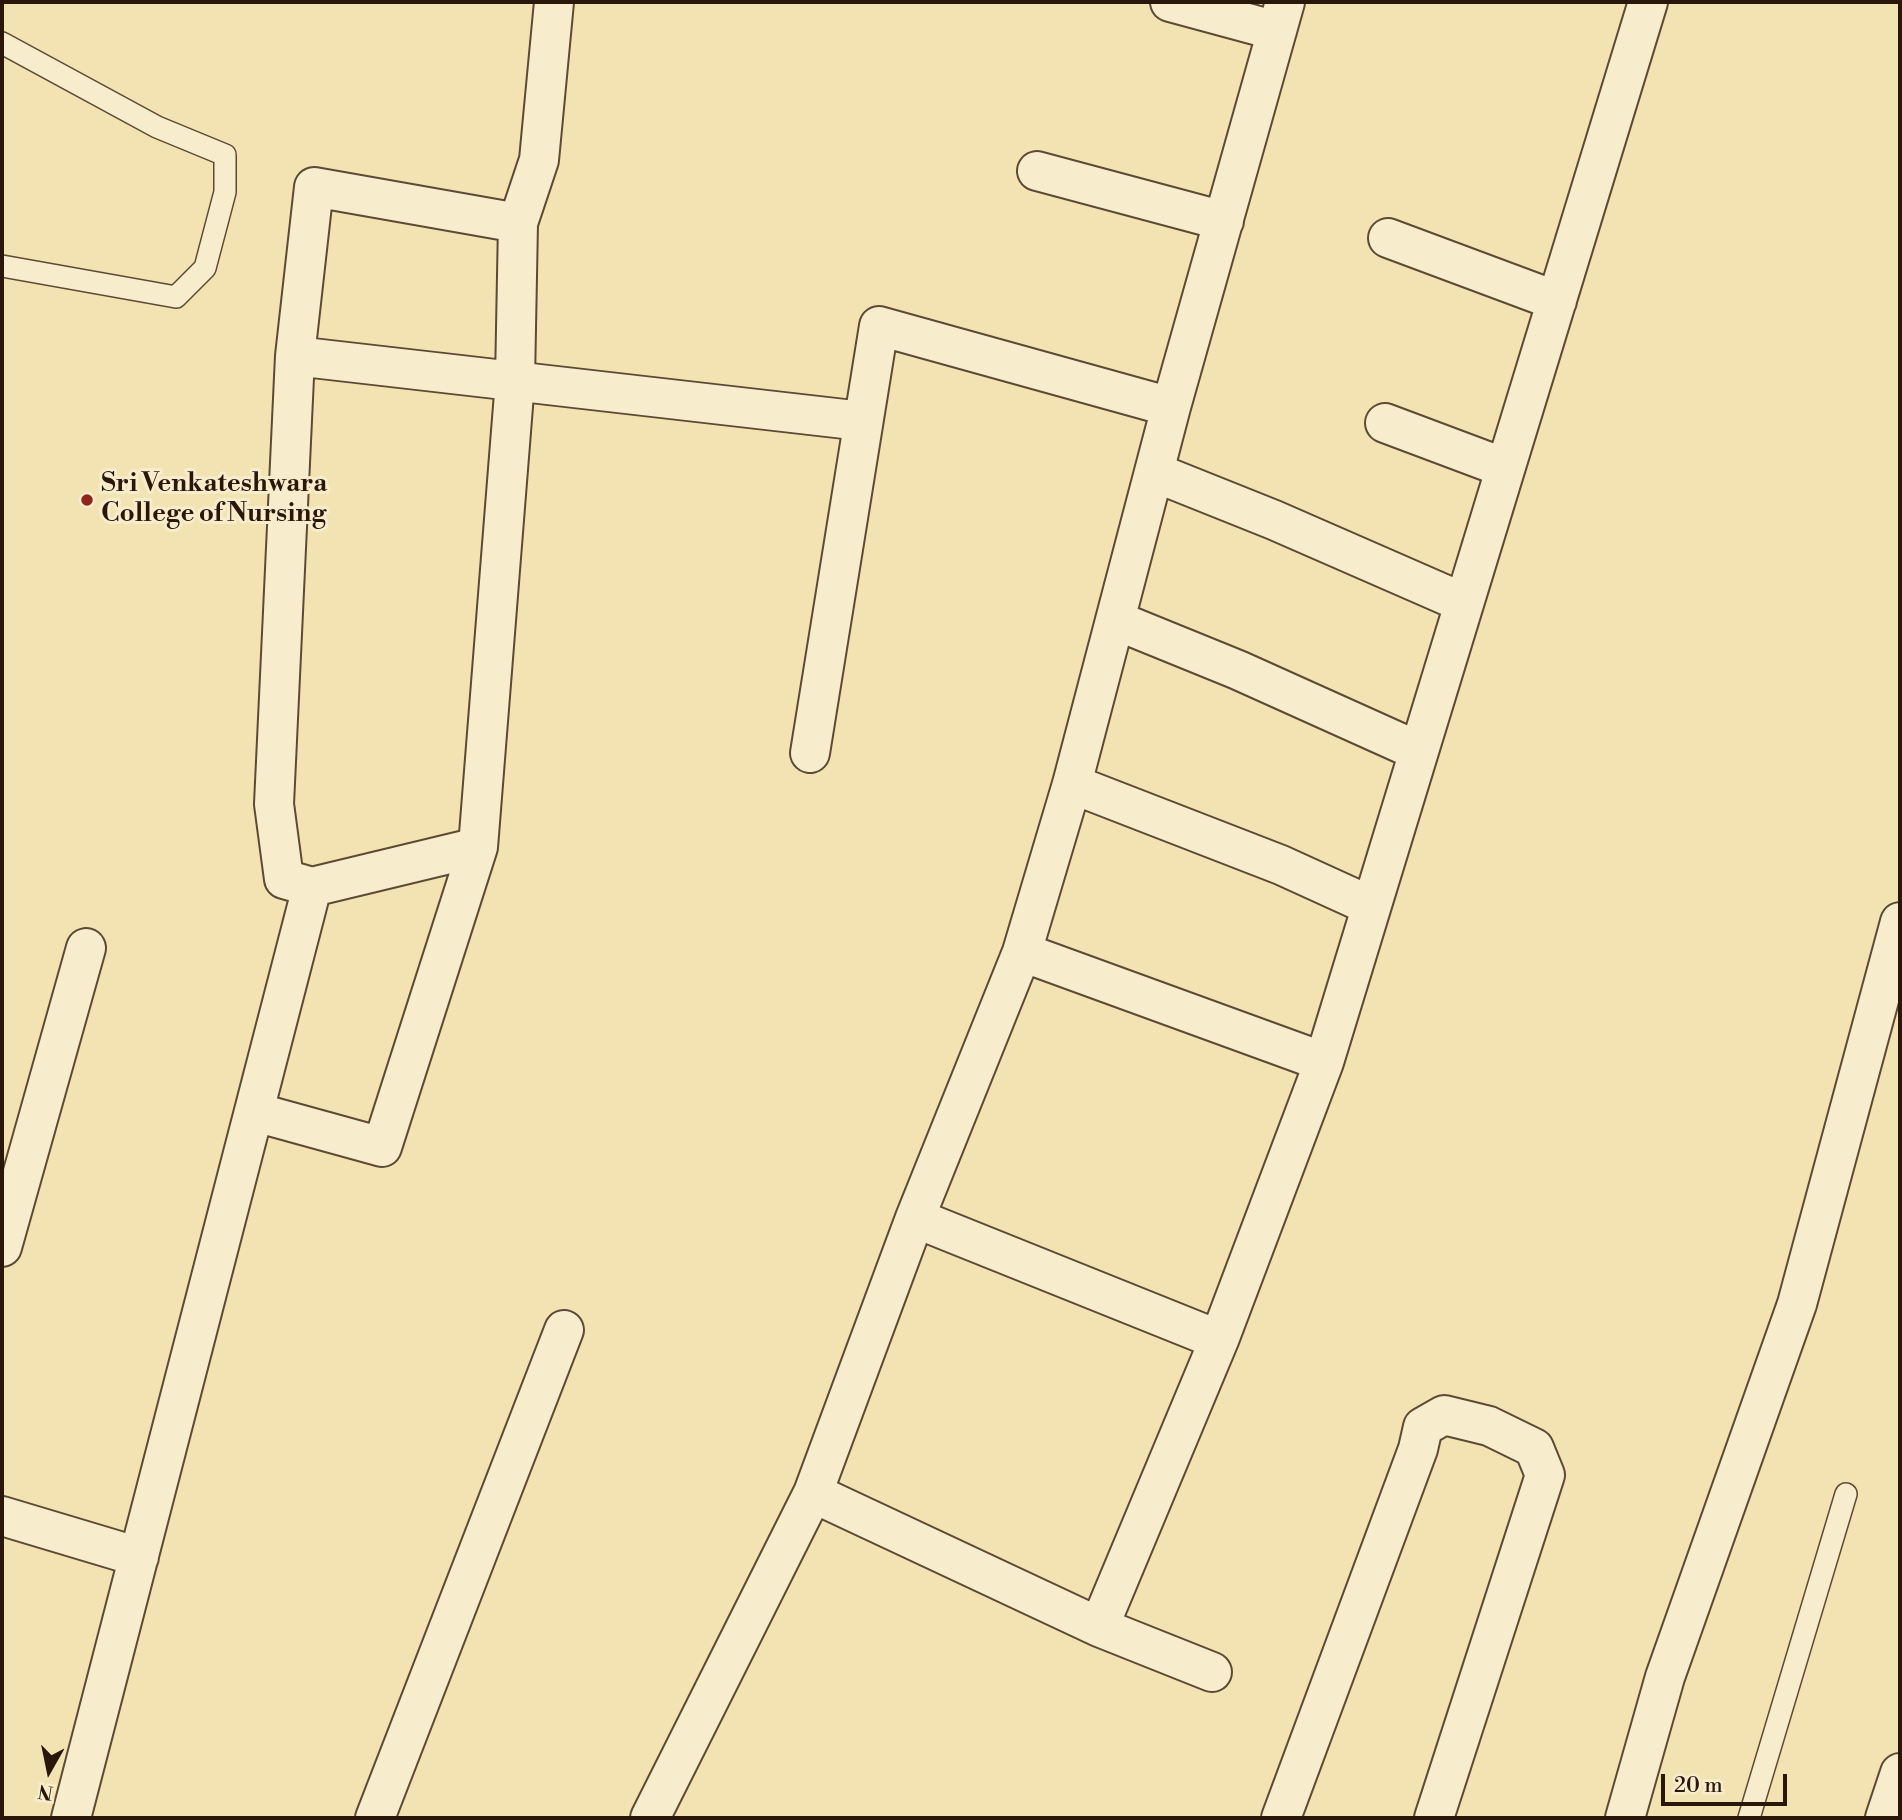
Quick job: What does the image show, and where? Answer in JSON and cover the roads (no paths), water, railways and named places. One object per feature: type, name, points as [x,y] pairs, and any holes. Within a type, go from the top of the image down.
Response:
[{"type":"street","points":[[254,1112],[382,1147],[478,847],[515,381],[518,223],[539,160],[554,2]]},
{"type":"street","points":[[650,1818],[813,1493],[915,1218],[1022,953],[1072,784],[1171,407],[1281,16],[1170,2]]},
{"type":"street","points":[[1099,1627],[1219,1340],[1324,1062],[1648,2]]},
{"type":"street","points":[[1037,171],[1224,221]]},
{"type":"street","points":[[478,847],[312,887],[284,879],[274,804],[295,356],[314,187],[518,223]]},
{"type":"street","points":[[1388,238],[1557,301]]},
{"type":"street","points":[[810,753],[879,326],[1171,407]]},
{"type":"street","points":[[295,356],[862,421]]},
{"type":"street","points":[[1385,423],[1506,468]]},
{"type":"street","points":[[1154,472],[1464,603]]},
{"type":"street","points":[[1115,620],[1238,670],[1418,751]]},
{"type":"street","points":[[1072,784],[1281,865],[1371,906]]},
{"type":"street","points":[[71,1818],[312,887]]},
{"type":"street","points":[[1625,1818],[1665,1677],[1797,1304],[1900,922]]},
{"type":"street","points":[[2,1247],[86,948]]},
{"type":"street","points":[[1022,953],[1324,1062]]},
{"type":"street","points":[[915,1218],[1219,1340]]},
{"type":"street","points":[[375,1818],[448,1637],[564,1330]]},
{"type":"street","points":[[1281,1818],[1419,1449],[1423,1427],[1444,1415],[1489,1426],[1534,1448],[1545,1475],[1434,1818]]},
{"type":"street","points":[[813,1493],[1099,1627],[1212,1671]]},
{"type":"street","points":[[2,1516],[139,1557]]},
{"type":"street","points":[[1885,1818],[1900,1773]]},
{"type":"lane","points":[[2,43],[158,127],[225,155],[225,192],[205,268],[176,296],[2,266]]},
{"type":"lane","points":[[1749,1818],[1846,1494]]},
{"type":"place","name":"Sri Venkateshwara College of Nursing","points":[[87,500]]}]
